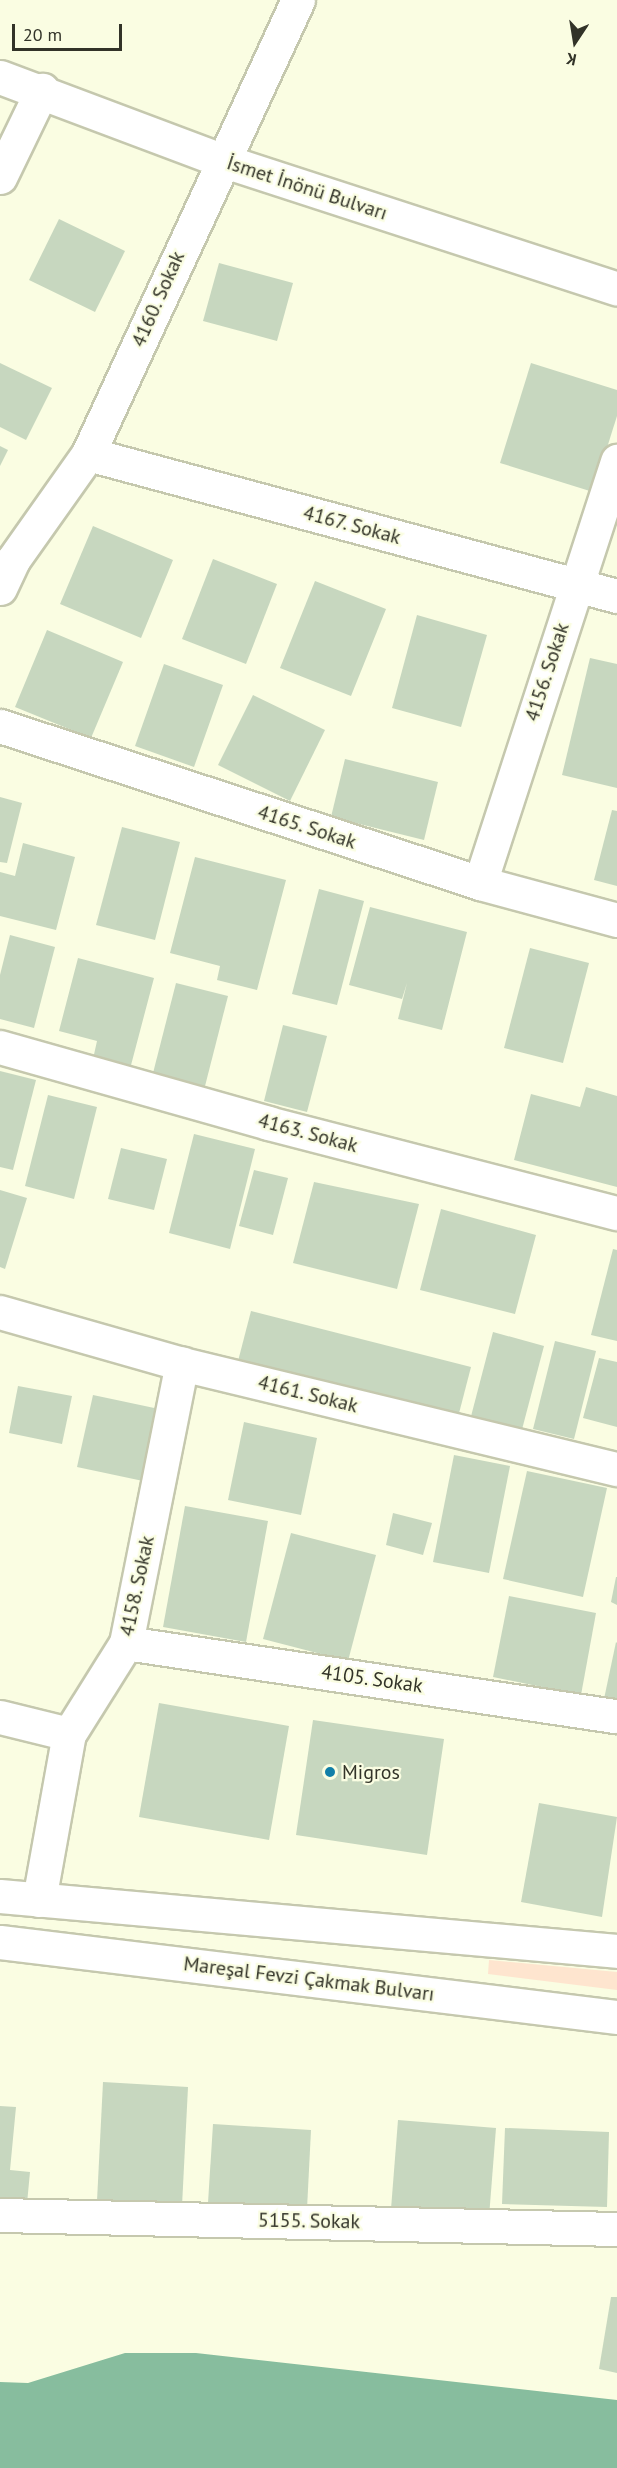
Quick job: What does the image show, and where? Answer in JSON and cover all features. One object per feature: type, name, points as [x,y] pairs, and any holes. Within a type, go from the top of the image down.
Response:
[{"type":"main road","name":"4160. Sokak","points":[[0,588],[13,560],[88,454],[221,160],[298,0]]},
{"type":"main road","name":"İsmet İnönü Bulvarı","points":[[0,77],[42,90],[221,160],[617,290]]},
{"type":"main road","points":[[0,177],[42,90]]},
{"type":"main road","name":"4167. Sokak","points":[[88,454],[617,596]]},
{"type":"main road","name":"4156. Sokak","points":[[480,883],[575,585],[608,515],[617,460]]},
{"type":"main road","name":"4165. Sokak","points":[[0,726],[480,883],[617,920]]},
{"type":"main road","name":"4163. Sokak","points":[[0,1047],[268,1123],[617,1213]]},
{"type":"main road","name":"4161. Sokak","points":[[0,1312],[182,1364],[617,1469]]},
{"type":"main road","name":"4158. Sokak","points":[[39,1900],[69,1734],[126,1644],[182,1364]]},
{"type":"main road","name":"4105. Sokak","points":[[126,1644],[617,1716]]},
{"type":"main road","points":[[0,1717],[69,1734]]},
{"type":"main road","points":[[0,1896],[617,1951]]},
{"type":"main road","name":"Mareşal Fevzi Çakmak Bulvarı","points":[[0,1941],[617,2017]]},
{"type":"main road","name":"5155. Sokak","points":[[0,2215],[617,2229]]},
{"type":"shaded area","points":[[489,1960],[617,1972],[617,1990],[488,1974]]},
{"type":"shaded area","points":[[125,2353],[196,2353],[617,2400],[617,2468],[0,2468],[0,2382],[28,2383]]},
{"type":"building","points":[[59,219],[125,251],[95,312],[29,280]]},
{"type":"building","points":[[219,263],[293,283],[277,341],[203,321]]},
{"type":"building","points":[[0,363],[52,388],[26,440],[0,427]]},
{"type":"building","points":[[531,363],[617,390],[617,416],[593,492],[500,463]]},
{"type":"building","points":[[0,446],[8,450],[0,466]]},
{"type":"building","points":[[93,526],[173,560],[141,638],[60,604]]},
{"type":"building","points":[[213,559],[277,584],[246,664],[182,639]]},
{"type":"building","points":[[315,581],[386,609],[351,696],[280,668]]},
{"type":"building","points":[[417,615],[487,635],[461,727],[392,708]]},
{"type":"building","points":[[47,630],[123,662],[91,738],[15,707]]},
{"type":"building","points":[[590,658],[617,664],[617,788],[562,775]]},
{"type":"building","points":[[164,664],[223,685],[194,767],[135,746]]},
{"type":"building","points":[[253,695],[325,730],[290,801],[218,765]]},
{"type":"building","points":[[345,759],[438,782],[424,840],[331,817]]},
{"type":"building","points":[[0,797],[22,803],[7,863],[0,862]]},
{"type":"building","points":[[612,810],[617,811],[617,886],[594,880]]},
{"type":"building","points":[[122,827],[180,842],[155,940],[96,925]]},
{"type":"building","points":[[23,843],[75,857],[56,930],[0,916],[0,872],[15,876]]},
{"type":"building","points":[[195,857],[286,880],[257,990],[217,980],[220,966],[170,953]]},
{"type":"building","points":[[319,889],[364,901],[337,1005],[292,994]]},
{"type":"building","points":[[370,907],[467,932],[442,1030],[398,1019],[407,983],[402,999],[349,985]]},
{"type":"building","points":[[10,935],[55,947],[34,1028],[0,1019],[0,975]]},
{"type":"building","points":[[530,948],[589,963],[563,1063],[504,1048]]},
{"type":"building","points":[[78,958],[154,978],[130,1069],[93,1059],[97,1041],[59,1031]]},
{"type":"building","points":[[176,983],[228,996],[204,1090],[152,1077]]},
{"type":"building","points":[[283,1025],[327,1036],[307,1112],[264,1101]]},
{"type":"building","points":[[0,1071],[36,1080],[13,1170],[0,1167]]},
{"type":"building","points":[[586,1087],[617,1096],[617,1187],[514,1160],[531,1094],[580,1107]]},
{"type":"building","points":[[48,1095],[97,1107],[74,1199],[25,1186]]},
{"type":"building","points":[[194,1134],[255,1149],[230,1249],[169,1233]]},
{"type":"building","points":[[121,1148],[167,1159],[154,1210],[108,1199]]},
{"type":"building","points":[[254,1170],[288,1178],[273,1235],[239,1226]]},
{"type":"building","points":[[314,1182],[419,1204],[397,1289],[293,1263]]},
{"type":"building","points":[[0,1190],[27,1198],[5,1269],[0,1267]]},
{"type":"building","points":[[441,1209],[536,1235],[515,1314],[420,1290]]},
{"type":"building","points":[[613,1249],[617,1250],[617,1341],[591,1335]]},
{"type":"building","points":[[251,1311],[471,1367],[457,1421],[237,1365]]},
{"type":"building","points":[[493,1332],[544,1346],[520,1437],[469,1424]]},
{"type":"building","points":[[555,1341],[596,1351],[574,1439],[533,1429]]},
{"type":"building","points":[[599,1358],[617,1362],[617,1427],[583,1418]]},
{"type":"building","points":[[18,1386],[72,1396],[62,1444],[9,1433]]},
{"type":"building","points":[[93,1395],[159,1409],[143,1481],[77,1467]]},
{"type":"building","points":[[244,1422],[317,1438],[301,1515],[228,1500]]},
{"type":"building","points":[[454,1455],[510,1466],[489,1573],[433,1562]]},
{"type":"building","points":[[527,1471],[607,1488],[583,1597],[503,1579]]},
{"type":"building","points":[[185,1506],[268,1521],[246,1642],[163,1627]]},
{"type":"building","points":[[393,1513],[432,1523],[423,1555],[386,1545]]},
{"type":"building","points":[[291,1533],[376,1555],[348,1661],[263,1639]]},
{"type":"building","points":[[617,1577],[617,1605],[611,1602]]},
{"type":"building","points":[[509,1596],[596,1613],[581,1695],[493,1677]]},
{"type":"building","points":[[617,1643],[617,1702],[604,1699]]},
{"type":"building","points":[[159,1703],[289,1726],[269,1840],[139,1817]]},
{"type":"building","points":[[313,1720],[444,1739],[427,1855],[296,1835]]},
{"type":"building","points":[[539,1803],[617,1817],[602,1917],[521,1902]]},
{"type":"building","points":[[103,2082],[188,2087],[182,2206],[97,2201]]},
{"type":"building","points":[[0,2106],[16,2107],[10,2170],[30,2172],[26,2214],[0,2211]]},
{"type":"building","points":[[398,2120],[496,2128],[489,2217],[391,2209]]},
{"type":"building","points":[[213,2124],[311,2130],[307,2209],[208,2203]]},
{"type":"building","points":[[505,2128],[609,2132],[607,2207],[502,2204]]},
{"type":"building","points":[[611,2297],[617,2297],[617,2373],[599,2369]]},
{"type":"place","name":"Migros","points":[[330,1772]]}]
